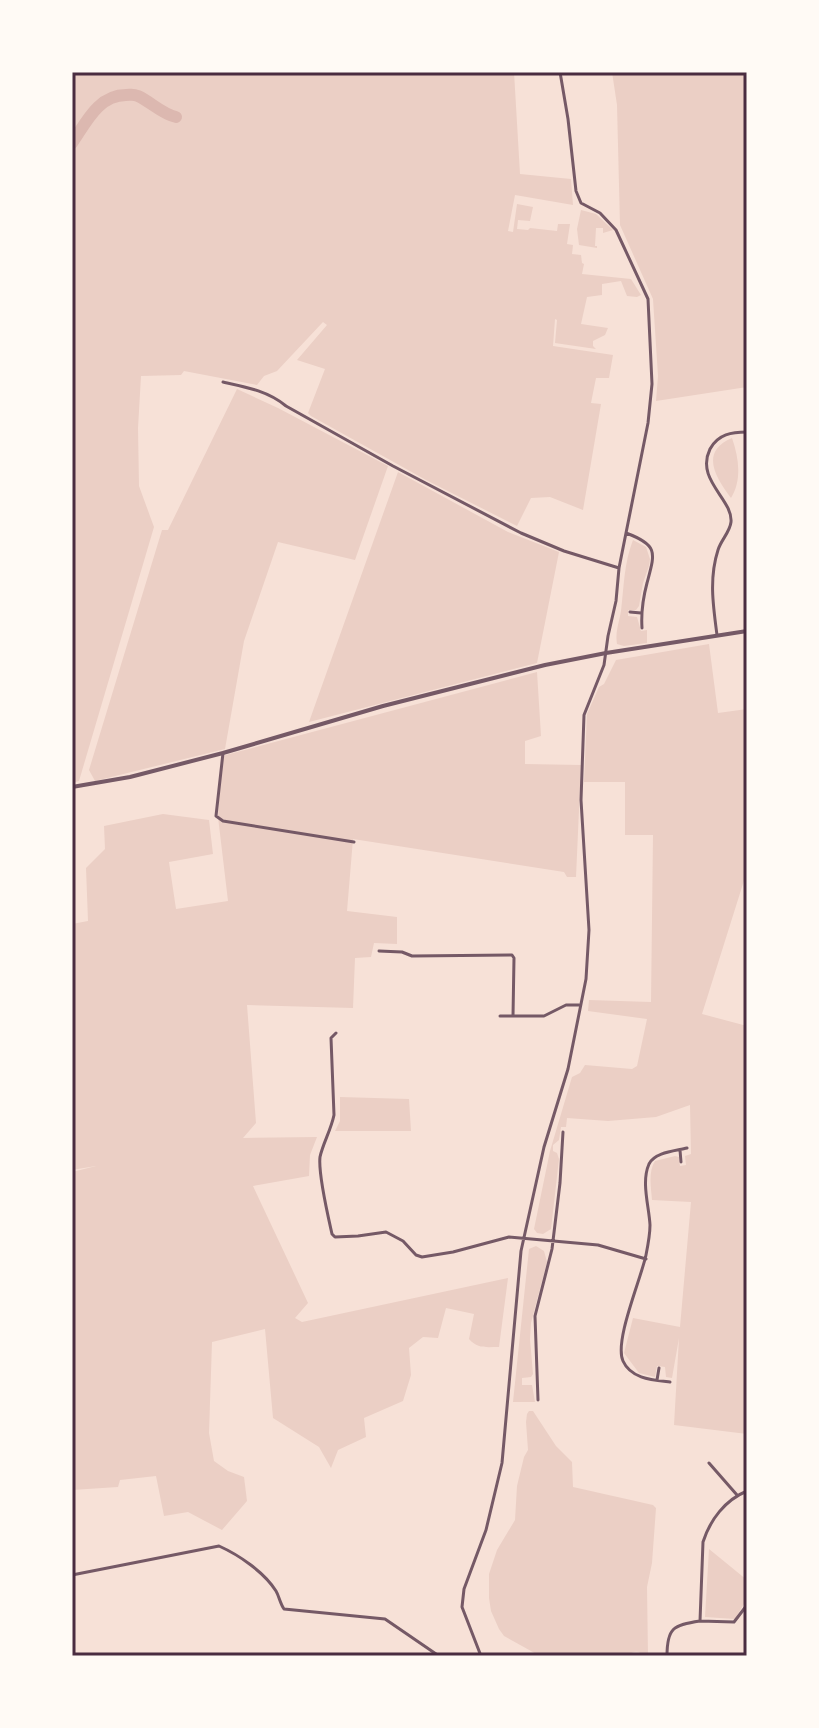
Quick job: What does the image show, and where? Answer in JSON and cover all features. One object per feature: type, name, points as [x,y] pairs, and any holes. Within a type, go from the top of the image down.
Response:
[{"type":"street","points":[[481,1656],[462,1607],[464,1589],[486,1530],[502,1463],[524,1237],[544,1147],[568,1069],[586,979],[589,930],[581,800],[584,715],[604,665],[652,384],[649,304],[616,230],[600,213],[581,203],[576,191],[560,72]]},
{"type":"street","points":[[223,382],[268,394],[393,466],[521,533],[564,551],[619,568]]},
{"type":"street","points":[[717,635],[711,590],[714,567],[719,546],[732,520],[709,476],[706,463],[709,450],[716,440],[725,434],[747,432]]},
{"type":"street","points":[[626,533],[643,539],[653,553],[641,613],[642,628]]},
{"type":"street","points":[[630,612],[641,613]]},
{"type":"street","points":[[72,787],[130,777],[383,706],[545,665],[747,631]]},
{"type":"street","points":[[223,753],[216,816],[223,821],[354,842]]},
{"type":"street","points":[[379,951],[402,952],[412,956],[512,955],[513,1016]]},
{"type":"street","points":[[500,1016],[544,1016],[566,1005],[581,1005]]},
{"type":"street","points":[[336,1033],[331,1038],[334,1115],[320,1156],[332,1234],[335,1237],[386,1232],[422,1257],[509,1237],[524,1237],[598,1245],[646,1259]]},
{"type":"street","points":[[538,1400],[535,1316],[553,1242],[563,1132]]},
{"type":"street","points":[[670,1382],[634,1374],[624,1366],[620,1355],[623,1334],[646,1259],[650,1227],[646,1173],[653,1158],[687,1148]]},
{"type":"street","points":[[680,1150],[681,1162]]},
{"type":"street","points":[[657,1380],[659,1368]]},
{"type":"street","points":[[709,1463],[737,1495]]},
{"type":"street","points":[[700,1621],[703,1542],[714,1516],[737,1495],[747,1491]]},
{"type":"street","points":[[72,1575],[219,1546],[267,1579],[284,1609],[385,1619],[439,1656]]},
{"type":"street","points":[[667,1656],[671,1631],[681,1624],[734,1622],[747,1605]]},
{"type":"shaded area","points":[[72,72],[514,72],[520,174],[571,179],[573,205],[515,195],[508,231],[513,232],[517,204],[533,207],[530,221],[518,220],[517,229],[557,231],[558,224],[570,224],[567,244],[573,245],[572,254],[581,255],[584,264],[582,274],[631,279],[641,295],[627,296],[621,281],[602,284],[602,295],[587,297],[581,324],[608,328],[605,335],[593,341],[596,349],[555,343],[555,319],[553,346],[613,355],[609,378],[596,378],[591,403],[601,404],[583,510],[550,497],[531,498],[517,526],[426,480],[308,413],[325,369],[297,360],[327,325],[323,322],[277,371],[264,376],[257,385],[184,371],[181,375],[141,376],[139,486],[154,527],[79,781],[72,783]]},
{"type":"shaded area","points":[[612,72],[747,72],[747,387],[656,401],[658,376],[653,299],[620,225],[617,105]]},
{"type":"shaded area","points":[[581,210],[596,214],[613,230],[603,233],[603,228],[596,228],[597,248],[579,245],[577,229]]},
{"type":"shaded area","points":[[237,389],[388,466],[355,560],[278,542],[244,641],[225,749],[95,781],[89,770],[162,530],[168,530]]},
{"type":"shaded area","points":[[732,438],[738,469],[737,484],[731,498],[716,474],[713,458],[716,450]]},
{"type":"shaded area","points":[[398,472],[508,532],[559,552],[537,663],[309,722]]},
{"type":"shaded area","points":[[633,540],[646,547],[650,559],[639,606],[636,610],[628,610],[628,616],[637,617],[641,631],[647,630],[647,643],[624,646],[617,644],[616,635]]},
{"type":"shaded area","points":[[709,644],[718,713],[747,709],[747,871],[702,1014],[747,1026],[747,1434],[674,1425],[679,1338],[672,1378],[666,1377],[665,1367],[657,1366],[655,1377],[639,1373],[624,1353],[633,1318],[680,1327],[691,1202],[652,1200],[651,1175],[655,1161],[675,1156],[679,1157],[680,1166],[686,1165],[685,1156],[691,1154],[690,1105],[656,1117],[608,1121],[567,1118],[566,1127],[561,1127],[559,1140],[553,1145],[559,1159],[551,1229],[543,1234],[534,1229],[550,1151],[572,1077],[580,1073],[585,1065],[632,1069],[637,1066],[647,1019],[588,1011],[589,1000],[651,1002],[653,835],[625,835],[625,782],[584,782],[587,714],[616,660]]},
{"type":"shaded area","points":[[537,672],[541,736],[525,741],[525,764],[581,765],[576,877],[567,877],[564,872],[353,839],[347,911],[397,917],[397,944],[374,943],[371,957],[355,958],[353,1008],[247,1005],[256,1123],[243,1138],[317,1137],[310,1155],[309,1176],[253,1186],[308,1303],[295,1318],[302,1322],[508,1278],[499,1347],[482,1347],[472,1342],[469,1339],[474,1314],[446,1308],[438,1338],[423,1337],[409,1348],[411,1375],[403,1401],[364,1418],[366,1437],[338,1450],[331,1468],[319,1447],[273,1418],[265,1329],[212,1342],[209,1433],[214,1461],[244,1477],[247,1501],[222,1530],[188,1512],[164,1516],[156,1476],[120,1480],[118,1487],[72,1490],[72,1172],[96,1166],[72,1170],[72,924],[88,921],[86,868],[105,849],[104,826],[163,814],[209,820],[213,854],[169,862],[176,909],[228,901],[218,817],[222,756]]},
{"type":"shaded area","points":[[340,1097],[409,1099],[411,1131],[335,1131],[340,1121]]},
{"type":"shaded area","points":[[536,1246],[544,1251],[547,1262],[531,1323],[533,1374],[522,1378],[522,1385],[532,1385],[535,1402],[513,1402],[529,1249]]},
{"type":"shaded area","points":[[529,1411],[533,1411],[556,1446],[572,1462],[573,1487],[656,1508],[647,1587],[648,1656],[636,1652],[628,1656],[540,1656],[504,1636],[499,1629],[491,1611],[489,1574],[497,1550],[515,1520],[517,1486],[528,1450],[526,1422]]},
{"type":"shaded area","points":[[709,1549],[747,1580],[747,1599],[735,1619],[705,1617]]},
{"type":"waterway","points":[[72,143],[100,105],[116,96],[136,95],[176,117]]}]
